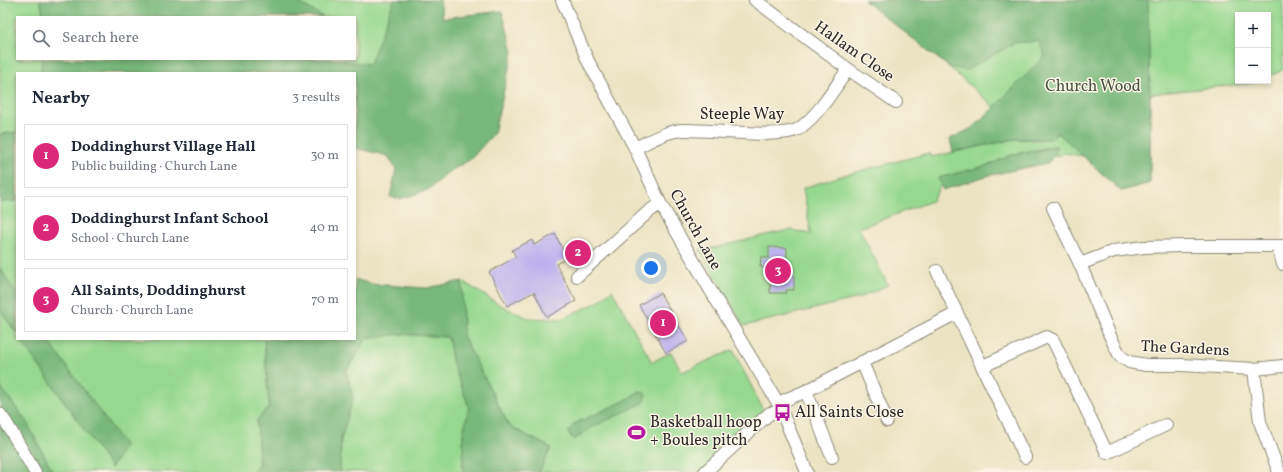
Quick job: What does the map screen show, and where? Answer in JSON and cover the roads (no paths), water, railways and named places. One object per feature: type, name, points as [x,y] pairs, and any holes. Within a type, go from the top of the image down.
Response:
[{"type":"street","name":"Church Lane","points":[[562,0],[588,61],[635,148],[660,203],[780,408],[807,472]]},
{"type":"street","name":"Hallam Close","points":[[755,0],[848,70],[896,102]]},
{"type":"street","name":"Steeple Way","points":[[635,148],[666,133],[682,130],[778,134],[799,129],[814,116],[848,70]]},
{"type":"street","points":[[577,276],[660,203]]},
{"type":"street","name":"The Gardens","points":[[1053,208],[1080,264],[1120,356],[1129,362],[1146,365],[1254,369],[1283,366]]},
{"type":"street","points":[[1080,264],[1114,251],[1144,247],[1185,246],[1280,247],[1283,264]]},
{"type":"street","points":[[937,271],[1025,457]]},
{"type":"street","points":[[705,472],[770,413],[806,391],[957,313]]},
{"type":"street","points":[[983,366],[1047,337],[1053,340],[1107,453],[1166,425]]},
{"type":"street","points":[[862,362],[887,421]]},
{"type":"street","points":[[1254,369],[1260,422],[1279,472]]},
{"type":"street","points":[[806,391],[832,457]]},
{"type":"street","points":[[0,414],[8,424],[35,472]]},
{"type":"place","name":"Doddinghurst Infant School","points":[[578,253]]},
{"type":"place","name":"All Saints, Doddinghurst","points":[[778,271]]},
{"type":"place","name":"Doddinghurst Village Hall","points":[[663,323]]},
{"type":"place","name":"All Saints Close","points":[[782,413]]},
{"type":"place","name":"Basketball hoop + Boules pitch","points":[[637,432]]},
{"type":"park label","name":"Church Wood","points":[[1093,87]]}]
